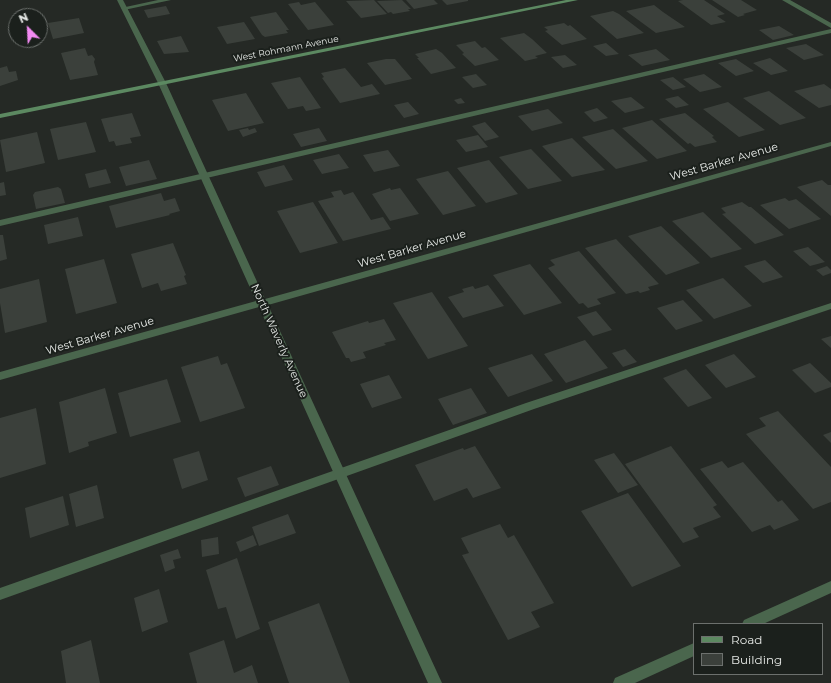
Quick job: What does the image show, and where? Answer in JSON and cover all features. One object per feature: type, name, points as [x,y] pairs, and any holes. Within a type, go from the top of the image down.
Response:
[{"type":"street","name":"North Waverly Avenue","points":[[120,0],[162,83],[435,683]]},
{"type":"street","points":[[124,8],[168,0]]},
{"type":"street","name":"West Rohmann Avenue","points":[[0,116],[576,0]]},
{"type":"street","points":[[785,0],[831,26]]},
{"type":"street","points":[[0,223],[831,31]]},
{"type":"street","name":"West Barker Avenue","points":[[0,376],[831,144]]},
{"type":"street","points":[[0,594],[530,406],[831,306]]},
{"type":"street","points":[[751,623],[831,586]]},
{"type":"street","points":[[620,683],[693,649]]},
{"type":"building","points":[[374,0],[387,14],[361,18],[346,1]]},
{"type":"building","points":[[402,0],[411,9],[408,9],[410,11],[393,14],[391,12],[388,13],[377,1]]},
{"type":"building","points":[[406,0],[434,0],[438,4],[414,9]]},
{"type":"building","points":[[442,0],[468,0],[468,1],[447,5]]},
{"type":"building","points":[[704,0],[725,14],[717,16],[726,22],[711,25],[678,1]]},
{"type":"building","points":[[712,0],[741,0],[757,10],[738,17]]},
{"type":"building","points":[[299,2],[301,5],[315,2],[334,25],[308,30],[288,4]]},
{"type":"building","points":[[654,5],[685,27],[656,33],[626,11]]},
{"type":"building","points":[[166,6],[170,14],[148,18],[144,10]]},
{"type":"building","points":[[613,11],[644,33],[617,39],[590,16]]},
{"type":"building","points":[[276,12],[289,30],[286,30],[288,33],[265,37],[250,17]]},
{"type":"building","points":[[79,18],[84,33],[53,39],[48,23]]},
{"type":"building","points":[[244,22],[255,39],[227,44],[217,27]]},
{"type":"building","points":[[564,23],[568,26],[570,25],[587,39],[562,45],[545,31],[548,30],[544,27]]},
{"type":"building","points":[[779,26],[794,35],[773,40],[759,30]]},
{"type":"building","points":[[524,33],[547,53],[535,56],[538,58],[525,61],[500,38]]},
{"type":"building","points":[[181,36],[189,52],[164,54],[157,41]]},
{"type":"building","points":[[475,41],[482,48],[485,47],[499,60],[475,66],[462,54],[464,53],[456,45]]},
{"type":"building","points":[[606,43],[619,54],[606,56],[593,46]]},
{"type":"building","points":[[806,44],[824,55],[804,60],[786,48]]},
{"type":"building","points":[[85,48],[88,56],[92,55],[95,59],[94,62],[98,75],[70,80],[61,53]]},
{"type":"building","points":[[436,49],[442,53],[456,68],[431,74],[415,54]]},
{"type":"building","points":[[656,49],[670,60],[642,66],[628,55]]},
{"type":"building","points":[[565,55],[577,65],[563,68],[551,57]]},
{"type":"building","points":[[770,58],[788,71],[771,75],[753,63]]},
{"type":"building","points":[[386,59],[395,59],[412,79],[385,85],[367,63]]},
{"type":"building","points":[[736,59],[754,71],[736,76],[718,63]]},
{"type":"building","points":[[7,66],[9,72],[16,71],[18,80],[0,86],[0,68]]},
{"type":"building","points":[[345,68],[361,87],[372,84],[380,94],[340,103],[322,78],[324,77],[321,73]]},
{"type":"building","points":[[476,74],[487,85],[473,88],[462,77]]},
{"type":"building","points":[[704,74],[722,87],[700,92],[683,79]]},
{"type":"building","points":[[300,77],[321,108],[306,111],[303,106],[288,109],[271,83]]},
{"type":"building","points":[[673,77],[686,87],[673,90],[660,80]]},
{"type":"building","points":[[824,84],[831,89],[831,105],[819,108],[794,91]]},
{"type":"building","points":[[769,91],[806,118],[780,125],[743,98]]},
{"type":"building","points":[[246,93],[264,123],[228,131],[212,100]]},
{"type":"building","points":[[678,96],[689,105],[676,108],[665,99]]},
{"type":"building","points":[[631,97],[645,108],[625,113],[611,101]]},
{"type":"building","points":[[461,98],[465,103],[458,104],[454,100]]},
{"type":"building","points":[[408,102],[419,114],[404,118],[394,105]]},
{"type":"building","points":[[728,102],[765,130],[739,137],[703,109]]},
{"type":"building","points":[[597,108],[608,118],[594,122],[584,112]]},
{"type":"building","points":[[548,109],[563,123],[532,131],[518,116]]},
{"type":"building","points":[[132,113],[141,136],[130,138],[132,143],[116,146],[114,141],[109,142],[101,119]]},
{"type":"building","points":[[685,113],[714,136],[712,137],[717,142],[695,147],[690,143],[688,144],[659,119]]},
{"type":"building","points":[[652,120],[687,151],[657,159],[622,128]]},
{"type":"building","points":[[86,122],[96,152],[58,160],[50,129]]},
{"type":"building","points":[[485,122],[499,137],[485,141],[472,126]]},
{"type":"building","points":[[248,128],[249,130],[255,128],[257,132],[243,137],[239,130]]},
{"type":"building","points":[[319,128],[327,141],[301,147],[293,134]]},
{"type":"building","points":[[613,129],[648,161],[616,169],[582,137]]},
{"type":"building","points":[[37,132],[45,163],[6,172],[0,140]]},
{"type":"building","points":[[478,135],[488,147],[466,152],[456,140]]},
{"type":"building","points":[[572,138],[605,170],[572,177],[542,146]]},
{"type":"building","points":[[531,149],[562,181],[528,189],[499,157]]},
{"type":"building","points":[[388,150],[400,166],[374,172],[363,155]]},
{"type":"building","points":[[339,154],[349,168],[322,174],[313,160]]},
{"type":"building","points":[[149,160],[157,179],[126,186],[119,167]]},
{"type":"building","points":[[489,160],[518,194],[486,203],[457,168]]},
{"type":"building","points":[[284,165],[293,180],[265,187],[257,172]]},
{"type":"building","points":[[106,169],[111,183],[89,188],[85,174]]},
{"type":"building","points":[[448,171],[476,206],[443,215],[416,179]]},
{"type":"building","points":[[822,180],[828,185],[831,185],[831,216],[797,187]]},
{"type":"building","points":[[4,182],[6,195],[0,196],[0,183]]},
{"type":"building","points":[[58,187],[61,189],[65,203],[36,209],[33,195],[35,192]]},
{"type":"building","points":[[390,188],[391,190],[400,188],[419,214],[390,221],[372,194]]},
{"type":"building","points":[[341,190],[344,195],[353,192],[371,220],[383,217],[391,229],[343,241],[318,201],[334,197],[331,192]]},
{"type":"building","points":[[161,193],[164,201],[175,198],[180,211],[169,214],[170,215],[116,228],[109,206]]},
{"type":"building","points":[[785,198],[789,201],[796,199],[821,219],[789,229],[760,205]]},
{"type":"building","points":[[313,202],[338,243],[300,253],[277,211]]},
{"type":"building","points":[[742,202],[751,207],[784,235],[755,244],[722,214],[726,213],[721,208]]},
{"type":"building","points":[[703,212],[742,249],[711,258],[672,221]]},
{"type":"building","points":[[78,217],[83,236],[48,244],[44,225]]},
{"type":"building","points":[[661,226],[700,263],[666,275],[628,236]]},
{"type":"building","points":[[0,235],[3,235],[7,259],[0,261]]},
{"type":"building","points":[[616,239],[659,284],[648,287],[650,290],[640,293],[638,291],[626,294],[585,248]]},
{"type":"building","points":[[173,243],[186,275],[184,276],[187,284],[161,291],[158,283],[142,288],[131,254]]},
{"type":"building","points":[[808,247],[825,262],[810,266],[793,251]]},
{"type":"building","points":[[579,251],[616,293],[597,299],[601,304],[588,308],[583,303],[579,304],[548,268],[555,265],[550,260]]},
{"type":"building","points":[[104,259],[117,303],[76,314],[65,269]]},
{"type":"building","points":[[765,260],[783,277],[763,283],[744,266]]},
{"type":"building","points":[[530,264],[562,303],[524,315],[493,275]]},
{"type":"building","points":[[827,266],[831,270],[831,273],[823,276],[816,270]]},
{"type":"building","points":[[723,278],[752,306],[714,319],[686,290]]},
{"type":"building","points":[[39,279],[47,322],[5,333],[0,303],[0,289]]},
{"type":"building","points":[[488,285],[504,306],[463,318],[448,297],[464,292],[462,289],[473,286],[475,289]]},
{"type":"building","points":[[432,292],[468,346],[428,359],[393,303]]},
{"type":"building","points":[[683,300],[703,321],[676,330],[657,308]]},
{"type":"building","points":[[596,311],[612,330],[593,336],[577,317]]},
{"type":"building","points":[[384,319],[396,340],[384,343],[386,345],[363,352],[366,358],[351,362],[349,358],[346,358],[332,332],[368,321],[369,323]]},
{"type":"building","points":[[831,336],[831,348],[821,339]]},
{"type":"building","points":[[585,340],[608,368],[566,383],[544,354]]},
{"type":"building","points":[[625,349],[637,362],[623,367],[612,353]]},
{"type":"building","points":[[532,354],[553,381],[508,397],[488,368]]},
{"type":"building","points":[[734,354],[756,377],[726,388],[705,365]]},
{"type":"building","points":[[218,356],[221,365],[227,363],[245,408],[200,422],[181,367]]},
{"type":"building","points":[[810,363],[831,383],[831,387],[815,393],[792,370]]},
{"type":"building","points":[[686,369],[712,398],[688,407],[663,378]]},
{"type":"building","points":[[389,375],[402,398],[372,408],[360,384]]},
{"type":"building","points":[[167,379],[181,422],[130,437],[118,393]]},
{"type":"building","points":[[105,388],[117,433],[88,442],[89,446],[69,453],[59,402]]},
{"type":"building","points":[[471,388],[487,413],[453,425],[438,399]]},
{"type":"building","points":[[36,408],[46,464],[0,478],[0,418]]},
{"type":"building","points":[[778,411],[831,467],[831,502],[813,509],[746,434],[766,426],[759,418]]},
{"type":"building","points":[[831,432],[831,443],[823,435]]},
{"type":"building","points":[[475,446],[501,488],[473,498],[467,488],[434,501],[415,465],[463,448],[464,450]]},
{"type":"building","points":[[671,446],[717,505],[713,507],[721,517],[693,528],[699,537],[683,543],[625,464]]},
{"type":"building","points":[[199,451],[208,480],[182,489],[173,459]]},
{"type":"building","points":[[614,453],[638,485],[618,493],[594,460]]},
{"type":"building","points":[[722,461],[728,468],[743,462],[778,502],[782,500],[799,520],[774,530],[770,525],[752,532],[700,469]]},
{"type":"building","points":[[271,466],[279,485],[245,497],[237,478]]},
{"type":"building","points":[[97,485],[104,518],[76,527],[69,494]]},
{"type":"building","points":[[628,493],[681,566],[632,587],[581,511]]},
{"type":"building","points":[[63,496],[69,525],[30,538],[25,508]]},
{"type":"building","points":[[288,514],[296,533],[259,546],[252,527]]},
{"type":"building","points":[[500,524],[508,538],[514,535],[554,603],[531,612],[540,627],[508,640],[462,555],[469,553],[461,538]]},
{"type":"building","points":[[253,535],[257,545],[240,552],[236,542]]},
{"type":"building","points":[[218,537],[219,554],[202,557],[201,540]]},
{"type":"building","points":[[178,549],[181,558],[173,560],[175,568],[165,572],[160,555]]},
{"type":"building","points":[[237,558],[260,629],[236,639],[226,607],[218,609],[206,570]]},
{"type":"building","points":[[159,589],[168,622],[142,632],[134,598]]},
{"type":"building","points":[[319,603],[350,683],[289,683],[268,622]]},
{"type":"building","points":[[91,640],[100,683],[66,683],[61,651]]},
{"type":"building","points":[[224,640],[234,673],[252,665],[258,683],[197,683],[189,653]]}]
